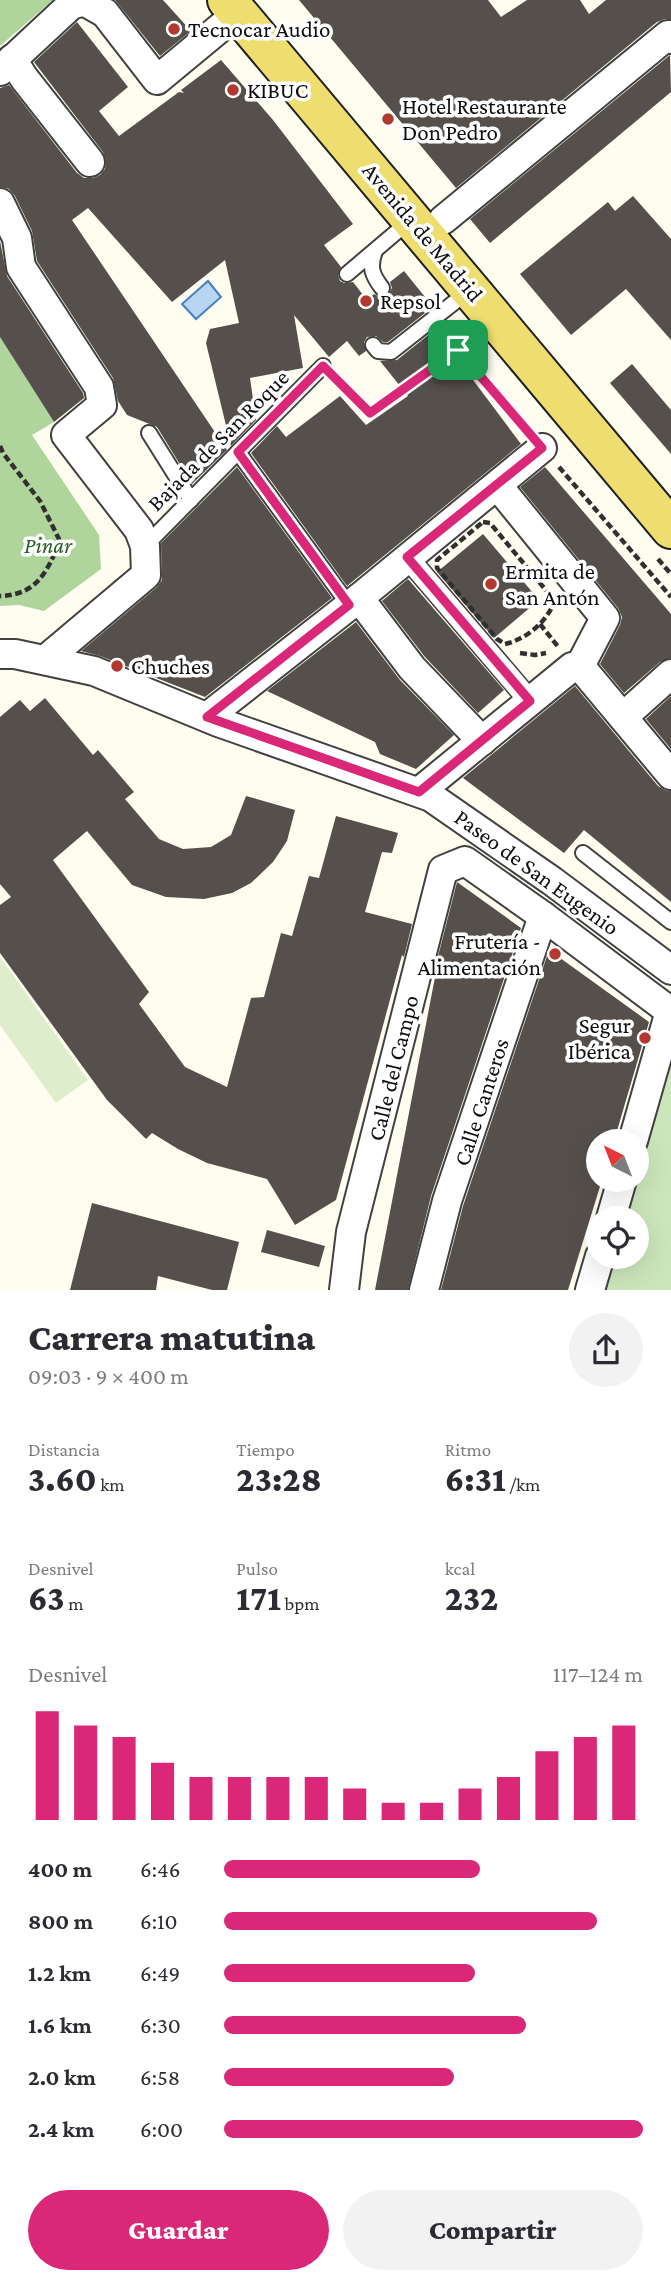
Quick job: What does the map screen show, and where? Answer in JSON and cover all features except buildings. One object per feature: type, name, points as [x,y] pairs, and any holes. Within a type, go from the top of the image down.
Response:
[{"type":"main road","name":"Avenida de Madrid","points":[[242,4],[405,212],[671,529]]},
{"type":"main road","name":"Avenida de Madrid","points":[[242,4],[443,220],[671,491]]},
{"type":"street","points":[[90,162],[24,78],[6,65],[71,5],[84,1],[104,13],[157,80],[242,4]]},
{"type":"street","points":[[443,220],[670,36]]},
{"type":"street","points":[[0,203],[17,238],[21,267],[99,387],[102,405],[66,435],[139,530],[145,546],[146,575],[45,660]]},
{"type":"street","points":[[207,717],[542,448]]},
{"type":"street","points":[[498,486],[605,618],[580,666]]},
{"type":"street","points":[[407,557],[530,701]]},
{"type":"street","points":[[354,601],[412,668],[482,741]]},
{"type":"street","name":"Paseo de San Eugenio","points":[[0,654],[15,654],[94,671],[207,717],[431,797],[552,880],[671,970]]},
{"type":"street","points":[[419,792],[572,667],[580,666]]},
{"type":"street","points":[[580,666],[671,775]]},
{"type":"street","points":[[623,717],[671,674]]},
{"type":"street","name":"Paseo de San Eugenio","points":[[465,861],[670,1012]]},
{"type":"street","name":"Calle del Campo","points":[[344,1290],[351,1232],[443,870],[465,861]]},
{"type":"street","name":"Calle Canteros","points":[[424,1290],[447,1201],[543,916]]},
{"type":"street","points":[[636,1129],[670,1012]]},
{"type":"street","points":[[590,1290],[596,1269]]},
{"type":"lane","points":[[347,274],[400,229],[405,222],[405,212]]},
{"type":"lane","points":[[376,250],[370,264],[374,277],[382,288]]},
{"type":"lane","points":[[373,345],[378,351],[391,352],[471,289]]},
{"type":"lane","points":[[407,319],[411,324],[425,325]]},
{"type":"lane","name":"Bajada de San Roque","points":[[145,546],[323,366]]},
{"type":"lane","points":[[149,433],[191,500]]},
{"type":"lane","points":[[238,452],[354,601]]},
{"type":"lane","points":[[583,853],[671,922]]},
{"type":"path","points":[[323,366],[370,413],[458,350],[671,597]]},
{"type":"path","points":[[0,446],[40,500],[60,541],[46,573],[27,592],[0,596]]},
{"type":"path","points":[[505,644],[519,641],[540,624],[547,619],[554,605],[550,594],[490,523],[483,522],[437,560],[437,568],[496,639],[519,653],[535,655],[560,649],[540,624]]},
{"type":"green space","points":[[0,0],[53,0],[0,46]]},
{"type":"green space","name":"Pinar","points":[[0,337],[54,422],[32,435],[99,535],[101,569],[44,611],[19,605],[0,606]]},
{"type":"green space","points":[[0,957],[88,1080],[56,1103],[0,1025]]},
{"type":"green space","points":[[671,1043],[671,1290],[600,1290],[606,1269],[649,1269],[649,1206],[624,1206],[629,1192],[649,1192],[649,1129],[647,1129]]},
{"type":"water","points":[[208,281],[221,297],[196,319],[182,304]]},
{"type":"place","name":"Tecnocar Audio","points":[[174,29]]},
{"type":"place","name":"KIBUC","points":[[233,90]]},
{"type":"place","name":"Hotel Restaurante Don Pedro","points":[[388,119]]},
{"type":"place","name":"Repsol","points":[[366,301]]},
{"type":"place","name":"Ermita de San Antón","points":[[491,584]]},
{"type":"place","name":"Chuches","points":[[117,666]]},
{"type":"place","name":"Frutería - Alimentación","points":[[555,954]]},
{"type":"place","name":"Segur Ibérica","points":[[645,1038]]},
{"type":"route","points":[[458,350],[542,448],[407,557],[530,701],[419,792],[207,717],[349,605],[238,452],[323,366],[370,413],[458,350]]}]
